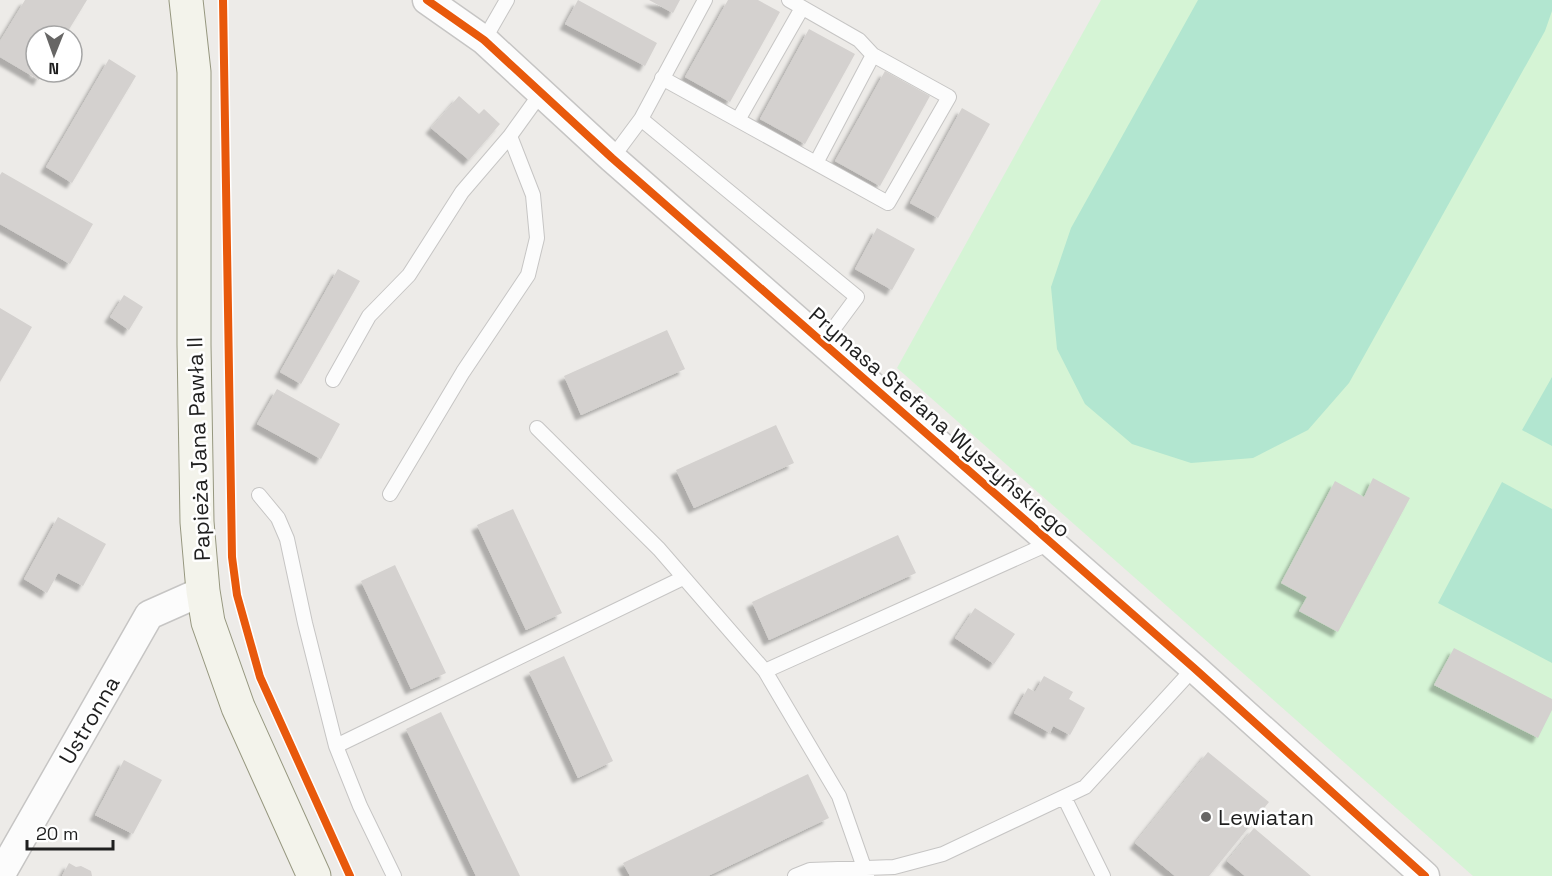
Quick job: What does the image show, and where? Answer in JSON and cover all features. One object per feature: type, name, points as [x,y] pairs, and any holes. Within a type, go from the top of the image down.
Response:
[{"type":"street","name":"Papieża Jana Pawła II","points":[[186,0],[194,72],[194,345],[197,510],[203,591],[208,622],[238,707],[314,876]]},
{"type":"street","name":"Prymasa Stefana Wyszyńskiego","points":[[427,0],[484,40],[612,158],[1194,668],[1425,876]]},
{"type":"street","name":"Ustronna","points":[[0,876],[148,615],[203,591]]},
{"type":"lane","points":[[484,40],[507,0]]},
{"type":"lane","points":[[612,158],[641,119],[705,0]]},
{"type":"lane","points":[[662,78],[888,203],[949,98],[873,55],[859,40],[789,0]]},
{"type":"lane","points":[[738,120],[802,8]]},
{"type":"lane","points":[[816,163],[873,55]]},
{"type":"lane","points":[[333,380],[369,316],[409,274],[462,192],[510,136],[541,93]]},
{"type":"lane","points":[[641,119],[858,297],[823,343]]},
{"type":"lane","points":[[390,494],[463,372],[528,275],[537,238],[533,195],[510,136]]},
{"type":"lane","points":[[537,428],[601,489],[765,671],[839,796],[866,872]]},
{"type":"lane","points":[[259,495],[278,518],[287,539],[305,623],[336,746],[360,806],[394,876]]},
{"type":"lane","points":[[765,671],[1050,543]]},
{"type":"lane","points":[[336,746],[683,578]]},
{"type":"lane","points":[[795,876],[810,870],[866,872],[944,854],[1084,787],[1194,668]]},
{"type":"lane","points":[[1064,797],[1102,876]]},
{"type":"green space","points":[[1101,0],[1552,0],[1552,876],[1473,876],[897,368]]},
{"type":"green space","points":[[1198,0],[1552,0],[1552,11],[1545,31],[1349,383],[1308,430],[1253,458],[1191,463],[1132,444],[1085,404],[1057,349],[1051,287],[1071,228]]},
{"type":"green space","points":[[1552,377],[1552,446],[1522,430]]},
{"type":"green space","points":[[1502,482],[1552,509],[1552,663],[1438,603]]},
{"type":"building","points":[[25,0],[87,0],[72,24],[24,24],[24,71],[0,57],[0,41]]},
{"type":"building","points":[[578,0],[657,43],[645,66],[565,24]]},
{"type":"building","points":[[649,0],[680,0],[673,13]]},
{"type":"building","points":[[728,0],[758,0],[780,12],[730,102],[685,77]]},
{"type":"building","points":[[809,29],[855,54],[805,144],[760,119]]},
{"type":"building","points":[[109,59],[136,76],[72,183],[46,167]]},
{"type":"building","points":[[885,71],[930,96],[880,186],[835,161]]},
{"type":"building","points":[[459,96],[479,114],[484,109],[500,124],[469,160],[431,128]]},
{"type":"building","points":[[962,108],[990,124],[938,218],[910,203]]},
{"type":"building","points":[[2,172],[93,224],[70,264],[0,224],[0,175]]},
{"type":"building","points":[[877,228],[915,249],[892,290],[855,269]]},
{"type":"building","points":[[338,269],[360,281],[301,384],[280,372]]},
{"type":"building","points":[[124,295],[143,307],[129,330],[110,317]]},
{"type":"building","points":[[0,308],[32,327],[0,382]]},
{"type":"building","points":[[667,330],[685,369],[581,415],[564,376]]},
{"type":"building","points":[[277,389],[340,424],[321,459],[257,424]]},
{"type":"building","points":[[776,425],[794,463],[694,508],[676,470]]},
{"type":"building","points":[[1373,478],[1410,498],[1338,632],[1299,611],[1307,597],[1281,583],[1335,481],[1364,497]]},
{"type":"building","points":[[513,509],[562,613],[526,630],[477,525]]},
{"type":"building","points":[[58,517],[106,544],[83,586],[58,573],[47,593],[24,579]]},
{"type":"building","points":[[898,535],[916,573],[769,640],[752,602]]},
{"type":"building","points":[[395,565],[446,673],[411,689],[361,581]]},
{"type":"building","points":[[975,608],[1015,634],[994,664],[955,638]]},
{"type":"building","points":[[1454,648],[1552,699],[1552,710],[1538,738],[1434,685]]},
{"type":"building","points":[[564,656],[613,761],[578,778],[529,672]]},
{"type":"building","points":[[1044,676],[1073,692],[1069,699],[1085,708],[1070,735],[1053,726],[1050,733],[1014,713],[1028,688],[1035,692]]},
{"type":"building","points":[[441,712],[520,876],[476,876],[406,729]]},
{"type":"building","name":"Lewiatan","points":[[1208,752],[1269,802],[1209,876],[1175,876],[1135,843]]},
{"type":"building","points":[[124,760],[162,780],[133,834],[95,815]]},
{"type":"building","points":[[808,774],[829,818],[708,876],[630,876],[623,863]]},
{"type":"building","points":[[1254,828],[1311,876],[1245,876],[1227,861]]},
{"type":"building","points":[[69,863],[91,871],[92,876],[62,876]]},
{"type":"cycle path","points":[[223,0],[232,557],[237,595],[260,677],[350,876]]},
{"type":"cycle path","points":[[427,0],[484,40],[612,158],[1194,668],[1425,876]]},
{"type":"place","name":"Lewiatan","points":[[1206,817]]}]
